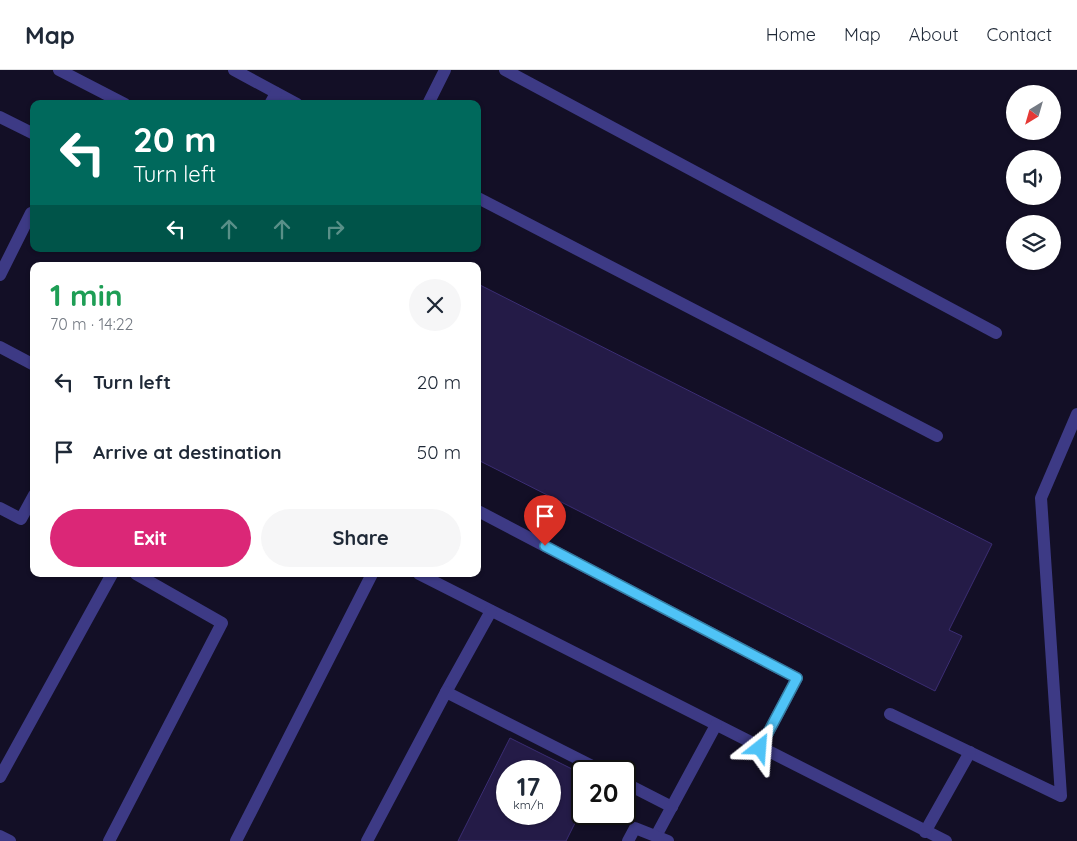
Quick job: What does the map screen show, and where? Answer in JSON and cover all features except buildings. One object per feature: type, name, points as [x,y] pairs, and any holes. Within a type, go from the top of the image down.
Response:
[{"type":"lane","points":[[59,70],[117,100]]},
{"type":"lane","points":[[234,70],[273,98]]},
{"type":"lane","points":[[430,100],[445,70]]},
{"type":"lane","points":[[505,70],[996,333]]},
{"type":"lane","points":[[0,117],[30,132]]},
{"type":"lane","points":[[481,200],[937,436]]},
{"type":"lane","points":[[0,275],[30,215]]},
{"type":"lane","points":[[0,347],[30,363]]},
{"type":"lane","points":[[890,714],[1061,796],[1042,498],[1077,414]]},
{"type":"lane","points":[[0,508],[21,519],[30,502]]},
{"type":"lane","points":[[481,512],[797,678],[760,748]]},
{"type":"lane","points":[[0,777],[110,577]]},
{"type":"lane","points":[[109,841],[222,623],[141,577]]},
{"type":"lane","points":[[236,841],[370,577]]},
{"type":"lane","points":[[425,577],[946,841]]},
{"type":"lane","points":[[367,841],[491,611]]},
{"type":"lane","points":[[446,692],[580,760]]},
{"type":"lane","points":[[628,841],[635,828],[662,839],[672,807],[716,725]]},
{"type":"lane","points":[[925,832],[970,752]]},
{"type":"lane","points":[[636,789],[672,807]]},
{"type":"lane","points":[[0,836],[10,841]]},
{"type":"route","points":[[545,546],[797,678],[760,748]]}]
